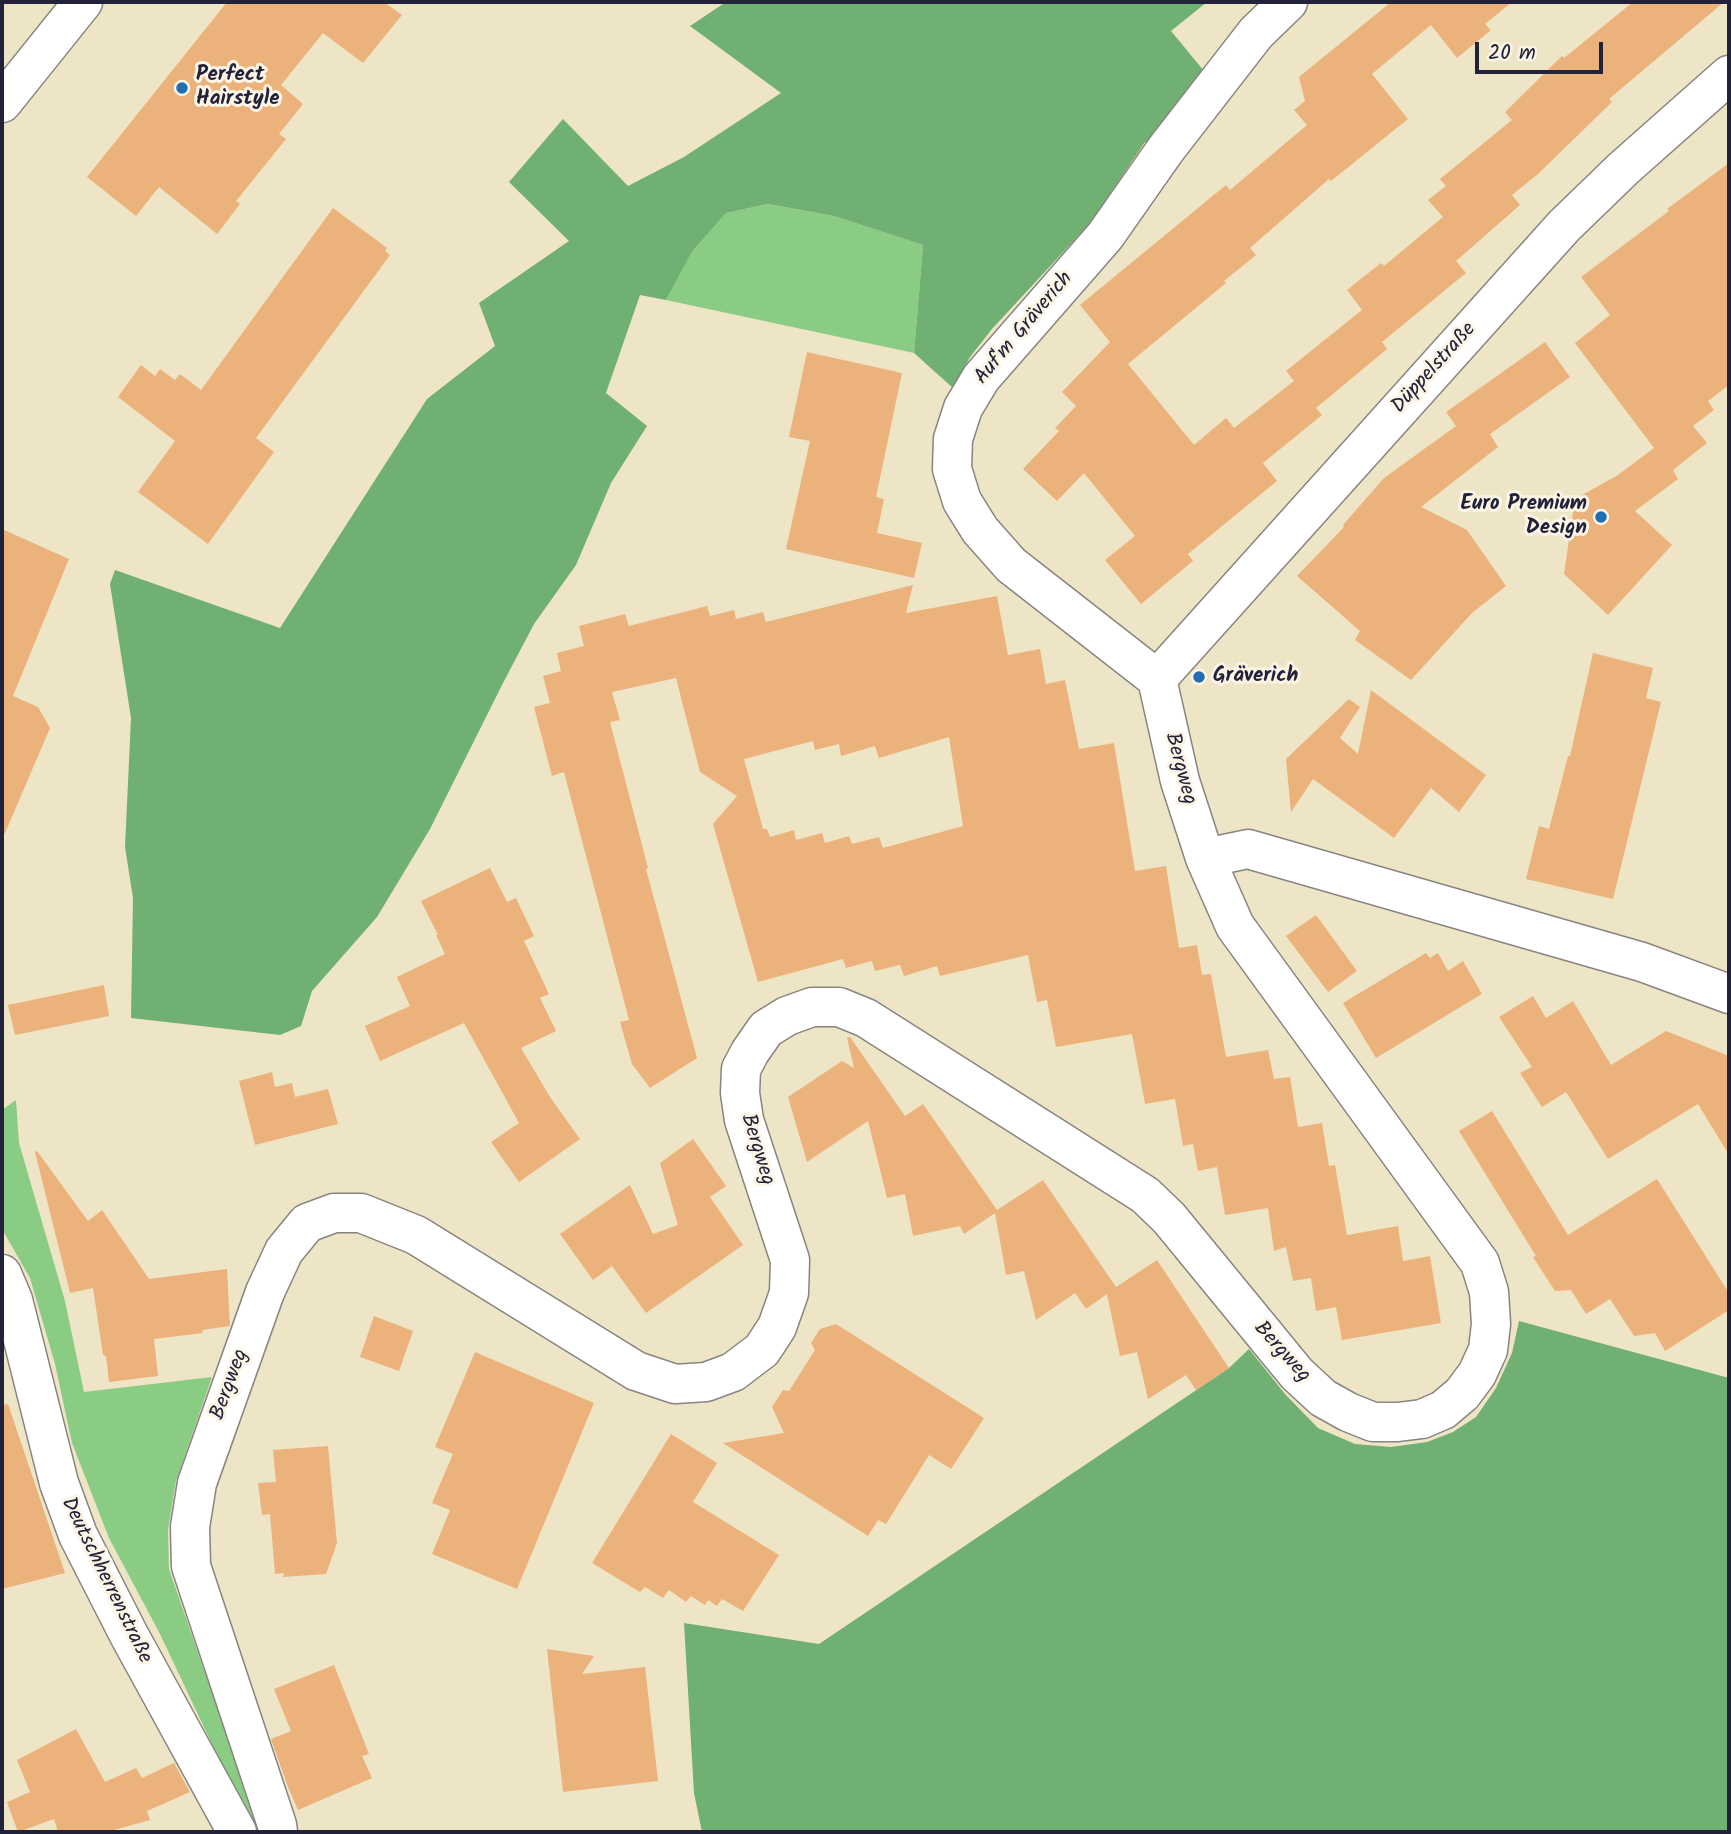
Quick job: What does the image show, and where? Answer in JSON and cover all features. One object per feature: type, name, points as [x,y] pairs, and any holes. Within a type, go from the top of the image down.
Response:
[{"type":"street","points":[[2,103],[83,2]]},
{"type":"street","name":"Auf'm Gräverich","points":[[1157,679],[1011,565],[980,530],[962,501],[952,469],[953,439],[963,408],[981,378],[1105,236],[1166,149],[1256,33],[1288,2]]},
{"type":"street","name":"Düppelstraße","points":[[1157,679],[1564,226],[1624,168],[1729,75]]},
{"type":"street","name":"Bergweg","points":[[278,1832],[191,1566],[190,1527],[197,1483],[265,1292],[284,1251],[307,1223],[334,1213],[361,1213],[416,1235],[636,1371],[675,1384],[706,1382],[733,1372],[762,1350],[777,1327],[789,1293],[790,1260],[744,1120],[740,1093],[741,1069],[750,1052],[766,1029],[787,1016],[812,1007],[839,1007],[866,1018],[1145,1195],[1168,1218],[1297,1374],[1323,1398],[1348,1412],[1373,1422],[1422,1419],[1443,1410],[1462,1394],[1477,1374],[1488,1350],[1491,1324],[1489,1292],[1480,1263],[1235,926],[1205,858],[1180,781],[1157,679]]},
{"type":"street","points":[[1205,858],[1248,849],[1642,962],[1729,994]]},
{"type":"street","name":"Deutschherrenstraße","points":[[2,1275],[13,1300],[59,1483],[78,1535],[129,1635],[237,1832]]},
{"type":"green space","points":[[726,2],[1207,2],[1171,31],[1209,77],[1156,150],[1145,142],[1091,222],[992,329],[970,357],[953,388],[914,353],[923,245],[834,216],[768,204],[726,213],[692,252],[666,300],[640,295],[606,393],[647,426],[611,483],[576,565],[534,624],[430,829],[377,917],[312,991],[301,1026],[280,1035],[131,1018],[133,898],[125,847],[131,718],[110,584],[115,570],[280,628],[427,399],[495,346],[479,303],[569,241],[509,182],[563,119],[628,186],[684,157],[781,93],[690,26]]},
{"type":"green space","points":[[768,204],[834,216],[923,245],[914,353],[666,300],[692,252],[726,213]]},
{"type":"green space","points":[[16,1100],[19,1143],[65,1301],[84,1392],[212,1377],[176,1481],[168,1530],[169,1569],[261,1823],[252,1829],[160,1634],[109,1538],[72,1443],[55,1364],[30,1278],[2,1229],[2,1110]]},
{"type":"green space","points":[[1519,1321],[1729,1378],[1729,1832],[702,1832],[694,1793],[684,1623],[819,1644],[1229,1368],[1249,1349],[1285,1394],[1318,1428],[1355,1444],[1391,1447],[1427,1442],[1453,1432],[1476,1417],[1496,1388],[1512,1353]]},
{"type":"building","points":[[227,2],[384,2],[402,15],[363,63],[323,33],[281,85],[303,104],[279,134],[286,139],[236,201],[240,204],[217,234],[159,187],[136,216],[87,177]]},
{"type":"building","points":[[1391,2],[1512,2],[1485,24],[1491,30],[1457,58],[1431,25],[1372,74],[1408,119],[1331,181],[1329,179],[1250,248],[1256,255],[1128,364],[1194,445],[1226,418],[1234,428],[1294,381],[1286,371],[1362,310],[1347,290],[1381,263],[1384,266],[1443,217],[1428,200],[1446,186],[1440,179],[1512,120],[1505,112],[1562,56],[1564,58],[1633,2],[1724,2],[1609,99],[1612,102],[1538,174],[1512,195],[1520,205],[1456,261],[1466,273],[1382,342],[1387,349],[1316,408],[1322,415],[1263,463],[1277,481],[1188,554],[1193,561],[1141,604],[1105,560],[1135,536],[1084,473],[1057,501],[1023,469],[1059,431],[1055,428],[1076,406],[1062,392],[1110,342],[1080,305],[1226,185],[1230,190],[1307,125],[1294,110],[1305,101],[1299,77]]},
{"type":"building","points":[[1729,163],[1729,385],[1708,401],[1714,410],[1693,426],[1707,443],[1673,470],[1678,479],[1635,511],[1672,545],[1608,615],[1564,574],[1575,499],[1618,475],[1654,448],[1575,343],[1610,315],[1581,277]]},
{"type":"building","points":[[333,208],[387,248],[385,251],[390,255],[256,438],[274,452],[208,544],[138,492],[175,441],[118,397],[141,365],[155,376],[160,369],[175,380],[180,374],[201,390]]},
{"type":"building","points":[[1545,342],[1570,377],[1490,434],[1498,447],[1421,507],[1467,530],[1506,586],[1472,613],[1411,680],[1355,640],[1360,631],[1297,576],[1344,527],[1384,478],[1456,426],[1446,412]]},
{"type":"building","points":[[807,352],[902,373],[876,497],[884,499],[877,533],[922,543],[914,578],[786,549],[810,441],[789,437]]},
{"type":"building","points":[[2,529],[69,559],[13,696],[38,707],[50,728],[2,840]]},
{"type":"building","points":[[913,585],[906,613],[997,596],[1008,655],[1040,649],[1046,684],[1065,680],[1079,749],[1114,743],[1135,871],[1166,866],[1179,948],[1197,945],[1202,975],[1211,974],[1226,1057],[1268,1050],[1274,1079],[1290,1077],[1298,1127],[1322,1123],[1329,1166],[1335,1165],[1347,1235],[1398,1226],[1403,1261],[1430,1256],[1441,1323],[1342,1340],[1336,1307],[1316,1311],[1311,1278],[1293,1281],[1286,1247],[1274,1251],[1268,1208],[1225,1215],[1217,1167],[1198,1171],[1193,1144],[1183,1146],[1175,1099],[1145,1104],[1132,1034],[1056,1047],[1047,1000],[1037,1002],[1028,955],[940,976],[937,966],[904,976],[900,965],[875,971],[872,961],[846,968],[843,959],[758,982],[713,824],[737,796],[700,772],[676,678],[612,692],[620,720],[610,722],[697,1058],[650,1088],[632,1064],[620,1022],[629,1020],[564,772],[552,776],[534,707],[550,703],[543,676],[561,671],[557,653],[584,646],[579,626],[625,614],[629,626],[707,606],[710,616],[734,610],[736,619],[763,612],[766,622]],"holes":[[[949,737],[963,826],[883,848],[879,837],[852,844],[849,836],[825,843],[822,833],[796,840],[794,830],[770,837],[767,829],[763,829],[744,759],[813,741],[815,750],[839,744],[841,756],[875,746],[879,758]]]},
{"type":"building","points":[[1593,653],[1653,668],[1646,698],[1661,702],[1613,899],[1526,879],[1539,826],[1549,829],[1570,756]]},
{"type":"building","points":[[1371,690],[1486,775],[1459,812],[1431,788],[1394,838],[1313,779],[1291,812],[1286,759],[1349,699],[1360,707],[1340,738],[1358,754]]},
{"type":"building","points":[[490,868],[507,902],[516,898],[534,936],[524,941],[549,994],[540,998],[556,1031],[521,1048],[550,1097],[580,1139],[519,1182],[491,1142],[519,1123],[464,1023],[380,1061],[365,1026],[410,1006],[397,977],[445,954],[421,901]]},
{"type":"building","points":[[1316,915],[1357,971],[1328,992],[1286,936]]},
{"type":"building","points":[[1426,953],[1430,958],[1438,953],[1448,971],[1463,961],[1482,994],[1376,1058],[1343,1003]]},
{"type":"building","points":[[104,985],[109,1016],[15,1035],[8,1005]]},
{"type":"building","points":[[1533,996],[1546,1018],[1573,1001],[1611,1065],[1666,1031],[1729,1056],[1729,1155],[1698,1104],[1608,1159],[1566,1092],[1542,1107],[1520,1073],[1532,1067],[1499,1017]]},
{"type":"building","points":[[850,1037],[905,1116],[923,1104],[997,1210],[1043,1180],[1116,1287],[1157,1260],[1229,1368],[1196,1390],[1186,1375],[1148,1399],[1137,1352],[1120,1356],[1107,1294],[1086,1309],[1075,1293],[1036,1320],[1024,1271],[1006,1275],[995,1213],[964,1234],[960,1226],[913,1236],[905,1194],[887,1198],[868,1121],[807,1162],[788,1097],[842,1061],[854,1068],[847,1038]]},
{"type":"building","points":[[272,1072],[275,1087],[292,1083],[295,1097],[328,1089],[338,1124],[255,1145],[239,1081]]},
{"type":"building","points":[[1492,1111],[1568,1235],[1657,1179],[1729,1293],[1729,1310],[1665,1351],[1655,1333],[1634,1336],[1610,1299],[1586,1314],[1571,1290],[1555,1291],[1459,1131]]},
{"type":"building","points":[[693,1139],[726,1186],[710,1197],[743,1245],[646,1313],[612,1266],[593,1280],[560,1234],[630,1185],[653,1234],[678,1225],[660,1163]]},
{"type":"building","points":[[37,1151],[88,1221],[102,1210],[149,1279],[227,1269],[230,1326],[202,1330],[203,1333],[154,1339],[158,1376],[109,1382],[93,1288],[70,1293],[35,1152]]},
{"type":"building","points":[[374,1316],[413,1331],[399,1371],[360,1357]]},
{"type":"building","points":[[836,1324],[984,1418],[951,1469],[929,1455],[886,1524],[878,1520],[868,1536],[723,1443],[784,1433],[772,1407],[783,1390],[789,1391],[815,1350],[811,1343],[820,1329]]},
{"type":"building","points":[[475,1352],[594,1403],[517,1589],[432,1554],[450,1510],[432,1503],[453,1454],[435,1447]]},
{"type":"building","points":[[8,1404],[65,1573],[2,1589],[2,1405]]},
{"type":"building","points":[[671,1434],[717,1463],[693,1502],[779,1555],[743,1611],[722,1599],[717,1606],[708,1600],[705,1605],[691,1596],[686,1602],[669,1590],[663,1598],[645,1587],[640,1592],[592,1563]]},
{"type":"building","points":[[328,1446],[337,1543],[326,1574],[283,1577],[284,1573],[275,1574],[270,1514],[262,1515],[258,1483],[276,1482],[273,1450]]},
{"type":"building","points":[[547,1649],[594,1656],[582,1674],[645,1667],[658,1781],[563,1792]]},
{"type":"building","points":[[334,1665],[369,1754],[362,1756],[372,1778],[298,1810],[271,1739],[291,1731],[274,1689]]},
{"type":"building","points":[[76,1729],[105,1782],[136,1768],[142,1778],[174,1763],[190,1792],[147,1811],[150,1820],[107,1832],[58,1832],[54,1819],[18,1832],[7,1802],[30,1792],[17,1760]]},
{"type":"place","name":"Perfect Hairstyle","points":[[182,88]]},
{"type":"place","name":"Euro Premium Design","points":[[1601,517]]},
{"type":"place","name":"Gräverich","points":[[1199,677]]}]
